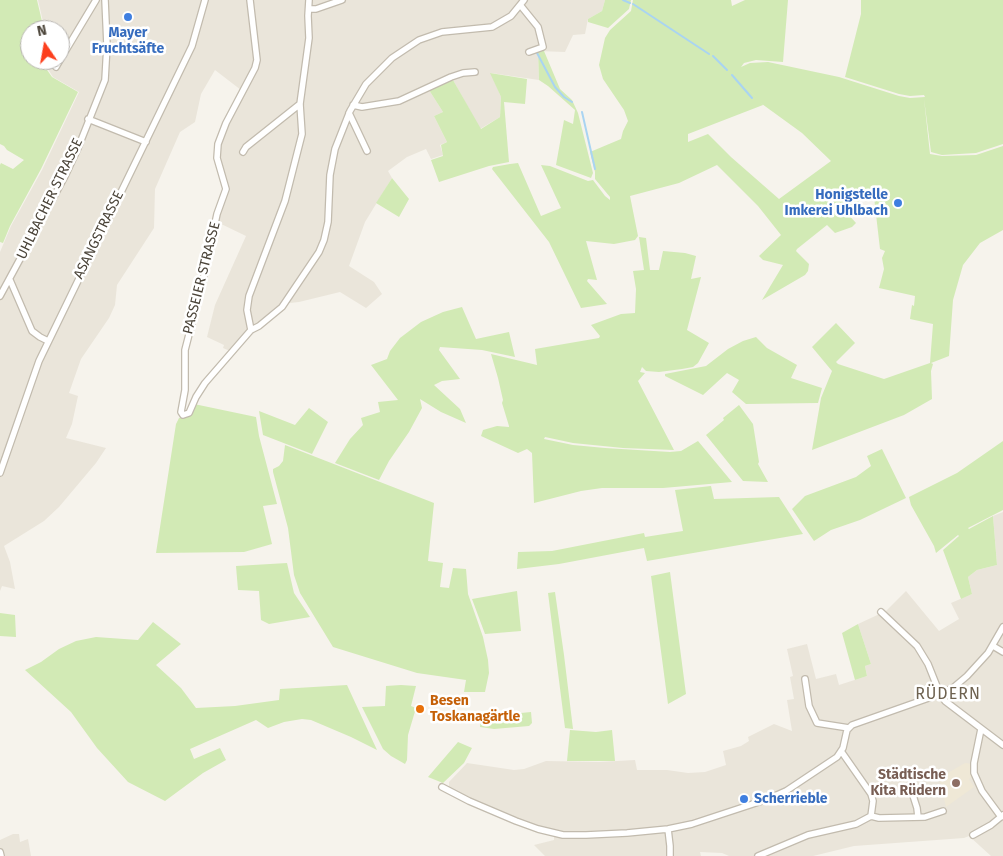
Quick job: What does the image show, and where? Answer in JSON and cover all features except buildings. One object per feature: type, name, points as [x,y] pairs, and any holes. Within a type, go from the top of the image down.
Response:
[{"type":"street","points":[[70,43],[96,0]]},
{"type":"street","name":"UHLBACHER STRASSE","points":[[0,296],[65,176],[105,80],[107,66],[105,0]]},
{"type":"street","name":"ASANGSTRASSE","points":[[0,474],[34,374],[48,341],[192,46],[205,0]]},
{"type":"street","name":"PASSEIER STRASSE","points":[[250,0],[257,60],[256,68],[226,123],[218,144],[217,158],[226,189],[217,214],[185,350],[185,388],[181,412],[186,415],[190,412],[196,397],[205,384],[251,330],[259,326],[282,307],[314,260],[324,240],[328,222],[333,157],[349,113],[361,91],[392,58],[412,44],[427,36],[442,32],[492,27],[504,21],[522,3]]},
{"type":"street","points":[[251,330],[247,310],[249,296],[285,201],[302,134],[300,104],[309,38],[309,0]]},
{"type":"street","points":[[309,9],[320,8],[342,0]]},
{"type":"street","points":[[522,3],[538,27],[543,47],[529,52]]},
{"type":"street","points":[[353,105],[362,107],[399,101],[463,72],[476,72]]},
{"type":"street","points":[[243,152],[246,147],[300,104]]},
{"type":"street","points":[[349,113],[367,151]]},
{"type":"street","points":[[88,119],[146,142]]},
{"type":"street","points":[[10,280],[32,330],[48,341]]},
{"type":"street","points":[[881,612],[917,646],[929,666],[940,694],[945,701],[1003,745]]},
{"type":"street","points":[[805,679],[809,706],[817,723],[849,728],[866,719],[940,694],[963,681],[993,646],[1003,626]]},
{"type":"street","points":[[993,646],[1003,652]]},
{"type":"street","points":[[442,787],[505,817],[554,833],[593,835],[668,829],[695,823],[782,793],[833,760],[841,750],[849,728]]},
{"type":"street","points":[[973,835],[987,828],[1002,816],[980,787],[974,773],[974,763],[981,729]]},
{"type":"street","points":[[841,750],[871,794],[871,816]]},
{"type":"street","points":[[910,786],[918,809],[918,817]]},
{"type":"street","points":[[758,856],[808,835],[856,824],[871,816],[879,818],[918,817],[944,811]]},
{"type":"street","points":[[668,829],[670,856]]},
{"type":"street","points":[[0,852],[2,856]]},
{"type":"shaded area","points":[[38,0],[605,0],[602,11],[588,19],[585,34],[573,35],[565,52],[538,51],[539,80],[491,73],[501,97],[500,117],[480,129],[453,80],[429,90],[443,112],[434,116],[447,142],[440,145],[443,155],[431,159],[426,149],[407,157],[388,171],[392,178],[365,222],[349,266],[374,282],[382,294],[366,308],[340,292],[299,302],[280,304],[230,351],[223,348],[224,345],[207,337],[215,305],[246,236],[217,222],[227,190],[219,158],[220,144],[241,90],[215,70],[201,94],[195,122],[180,132],[155,189],[154,228],[117,285],[115,305],[109,318],[81,359],[69,393],[78,396],[72,424],[66,438],[106,448],[96,463],[59,507],[44,521],[4,546],[10,562],[15,589],[2,586],[0,591],[0,252],[11,226],[42,170],[79,92],[53,77],[48,70],[70,70],[70,20],[43,20]]},
{"type":"shaded area","points":[[1003,512],[1003,856],[991,856],[969,836],[964,838],[854,846],[813,856],[729,856],[722,853],[700,852],[701,856],[545,856],[534,845],[554,840],[554,830],[526,822],[449,787],[449,782],[467,763],[514,770],[524,769],[546,761],[599,762],[635,760],[637,770],[667,770],[688,773],[705,772],[726,765],[723,751],[741,746],[749,741],[748,737],[774,724],[792,731],[787,700],[794,699],[790,677],[793,676],[787,649],[807,644],[816,679],[836,674],[839,685],[867,676],[865,666],[871,664],[858,624],[886,611],[906,591],[939,631],[959,619],[951,603],[972,594],[968,577],[977,570],[997,565],[993,516]]},
{"type":"shaded area","name":"Städtische Kita Rüdern","points":[[965,763],[972,764],[973,776],[969,779],[974,787],[946,807],[939,778]]},
{"type":"shaded area","points":[[13,834],[19,834],[20,842],[28,839],[31,856],[0,856],[0,840]]},
{"type":"green space","points":[[0,0],[37,0],[42,20],[20,20],[20,70],[47,70],[52,77],[78,92],[3,243],[0,242],[0,165],[1,163],[13,169],[24,160],[0,144]]},
{"type":"green space","points":[[605,0],[631,0],[629,9],[608,28],[588,22],[588,19],[602,11]]},
{"type":"green space","points":[[633,0],[731,0],[732,6],[745,0],[788,0],[783,62],[756,60],[744,63],[741,67],[750,63],[768,62],[839,77],[899,96],[910,98],[925,97],[924,95],[910,96],[899,94],[845,77],[861,14],[861,0],[1003,0],[1003,144],[976,153],[942,155],[931,152],[924,99],[930,154],[942,156],[976,155],[1003,146],[1003,230],[980,243],[963,265],[953,300],[949,356],[931,363],[933,364],[931,371],[932,399],[904,415],[812,450],[821,398],[832,371],[812,347],[836,323],[855,343],[836,362],[838,364],[884,379],[930,363],[933,324],[910,319],[915,296],[879,288],[884,269],[882,258],[885,251],[880,249],[874,197],[868,192],[847,213],[856,223],[852,227],[835,233],[827,225],[797,249],[796,251],[809,264],[805,275],[762,300],[783,265],[763,260],[759,256],[781,235],[758,206],[717,165],[679,183],[630,196],[638,236],[635,240],[614,244],[586,241],[597,280],[588,279],[587,281],[607,304],[581,308],[549,242],[492,169],[493,167],[518,163],[541,216],[561,208],[541,165],[550,166],[588,181],[593,180],[610,200],[610,197],[595,179],[590,152],[621,139],[628,121],[624,110],[603,79],[599,65],[605,38],[610,30],[631,11]],"holes":[[[762,104],[802,133],[831,161],[779,199],[708,134],[688,142],[688,134]]]},
{"type":"green space","points":[[538,51],[544,51],[560,89],[572,100],[578,113],[593,173],[591,178],[556,165],[564,120],[573,124],[575,110],[539,80]]},
{"type":"green space","points":[[490,73],[527,79],[525,104],[504,102],[509,162],[489,166],[439,182],[431,160],[443,156],[441,145],[447,142],[434,116],[443,112],[429,90],[453,80],[481,129],[500,117],[501,97]]},
{"type":"green space","points":[[392,178],[409,199],[399,217],[376,203]]},
{"type":"green space","points":[[639,237],[646,238],[650,270],[659,270],[663,251],[685,253],[696,256],[691,279],[701,277],[687,330],[709,343],[698,363],[693,367],[659,372],[646,371],[642,367],[640,372],[645,373],[638,381],[674,450],[623,448],[573,443],[545,437],[544,439],[573,445],[670,452],[681,451],[698,441],[732,482],[663,488],[602,488],[581,491],[534,503],[532,453],[527,449],[518,453],[481,436],[483,430],[497,426],[509,427],[491,354],[537,365],[535,349],[599,338],[600,336],[591,325],[621,314],[635,313],[636,289],[633,271],[644,270]]},
{"type":"green space","points":[[462,307],[476,339],[509,332],[515,357],[482,350],[440,347],[439,350],[460,379],[442,381],[434,385],[460,409],[466,423],[441,412],[420,399],[422,408],[379,480],[335,463],[350,439],[363,425],[361,418],[380,412],[378,402],[398,400],[371,365],[387,359],[390,351],[400,338],[421,322],[443,312]]},
{"type":"green space","points":[[756,337],[767,348],[797,365],[791,378],[822,388],[818,403],[746,404],[732,392],[739,380],[727,373],[703,395],[665,376],[665,374],[706,366],[728,349]]},
{"type":"green space","points":[[194,404],[256,417],[259,436],[277,504],[263,506],[272,544],[244,552],[156,553],[176,424],[179,418]]},
{"type":"green space","points":[[739,405],[753,424],[758,464],[768,482],[743,481],[706,435]]},
{"type":"green space","points":[[309,408],[328,422],[312,454],[263,435],[259,411],[295,425]]},
{"type":"green space","points":[[1003,441],[1003,510],[968,528],[993,516],[997,565],[977,570],[968,577],[972,594],[961,599],[943,550],[959,536],[936,553],[911,505],[909,497],[957,473]]},
{"type":"green space","points":[[285,445],[434,503],[428,561],[443,563],[440,587],[449,588],[453,568],[466,569],[468,594],[483,637],[488,660],[489,673],[485,692],[464,692],[466,680],[417,673],[333,647],[300,593],[294,575],[288,528],[273,472],[273,469],[283,461]]},
{"type":"green space","points":[[882,449],[906,498],[860,520],[831,530],[814,541],[792,509],[805,496],[856,477],[871,466],[867,456]]},
{"type":"green space","points":[[711,486],[714,499],[779,497],[803,534],[647,561],[644,548],[559,564],[517,569],[518,552],[552,551],[644,533],[645,537],[683,531],[675,490]]},
{"type":"green space","points":[[287,563],[294,593],[310,617],[269,624],[261,620],[259,591],[238,590],[236,566]]},
{"type":"green space","points":[[670,572],[686,694],[668,704],[651,576]]},
{"type":"green space","points":[[517,591],[521,631],[485,634],[472,599]]},
{"type":"green space","points":[[555,592],[573,729],[565,728],[548,593]]},
{"type":"green space","points":[[0,613],[15,615],[16,637],[0,636]]},
{"type":"green space","points":[[153,622],[181,644],[156,665],[181,688],[196,708],[235,706],[279,700],[280,689],[347,685],[377,750],[311,720],[302,719],[284,722],[268,728],[256,720],[190,749],[194,759],[220,748],[226,760],[203,773],[165,801],[128,782],[97,748],[71,712],[25,670],[76,641],[96,637],[138,640]]},
{"type":"green space","points":[[858,624],[871,664],[865,666],[867,676],[855,680],[842,633]]},
{"type":"green space","points":[[386,686],[416,686],[411,706],[416,708],[408,735],[407,760],[405,764],[383,749],[362,707],[385,706]]},
{"type":"green space","points":[[531,712],[532,723],[529,726],[494,729],[480,727],[481,717]]},
{"type":"green space","points":[[570,730],[596,732],[612,730],[615,761],[567,761]]},
{"type":"green space","points":[[458,742],[472,748],[464,763],[443,783],[428,777]]},
{"type":"waterway","points":[[623,0],[630,3]]},
{"type":"waterway","points":[[633,4],[709,54]]},
{"type":"waterway","points":[[536,51],[555,87],[564,97],[572,102]]},
{"type":"waterway","points":[[713,56],[727,70]]},
{"type":"waterway","points":[[732,75],[752,98]]},
{"type":"waterway","points":[[582,112],[595,169]]},
{"type":"place","name":"Mayer Fruchtsäfte","points":[[128,17]]},
{"type":"place","name":"Honigstelle Imkerei Uhlbach","points":[[898,203]]},
{"type":"place","name":"Besen Toskanagärtle","points":[[420,709]]},
{"type":"place","name":"Städtische Kita Rüdern","points":[[956,783]]},
{"type":"place","name":"Scherrieble","points":[[744,799]]},
{"type":"district","name":"RÜDERN","points":[[948,695]]}]
